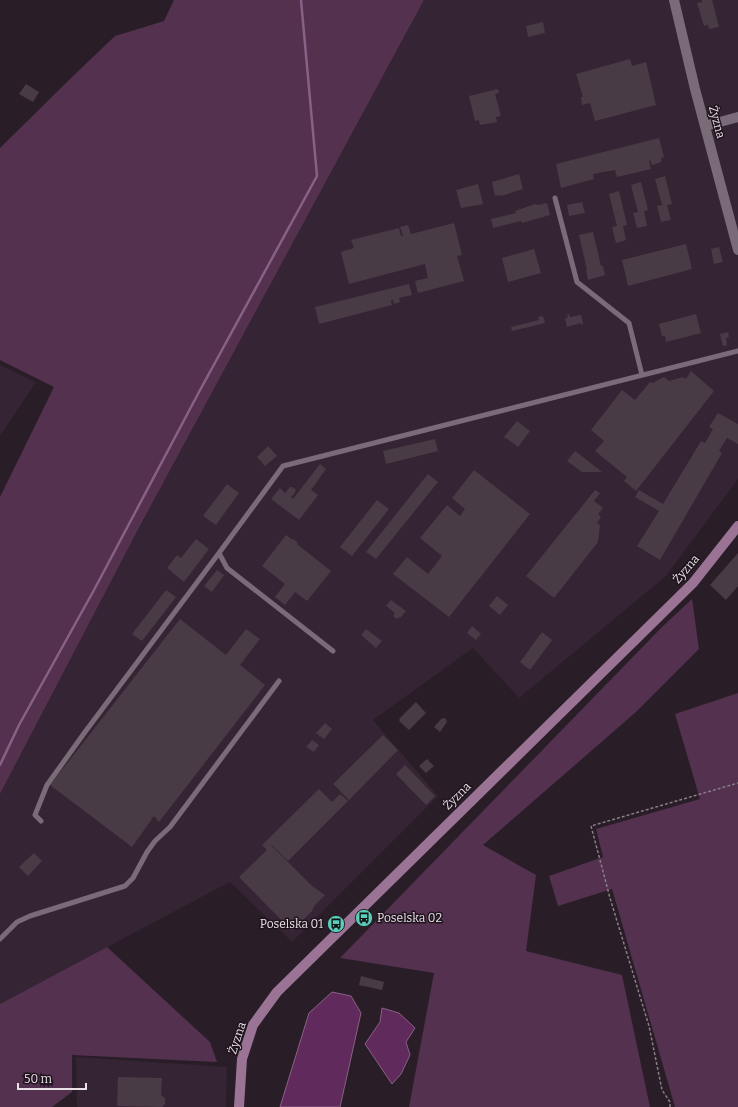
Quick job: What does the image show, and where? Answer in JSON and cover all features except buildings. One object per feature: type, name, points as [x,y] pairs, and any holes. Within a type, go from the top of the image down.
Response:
[{"type":"street","name":"Żyzna","points":[[674,0],[705,126],[738,250]]},
{"type":"street","points":[[705,126],[738,117]]},
{"type":"street","name":"Żyzna","points":[[239,1107],[242,1059],[253,1024],[277,992],[693,583],[738,526]]},
{"type":"lane","points":[[555,198],[577,282],[629,323],[642,375]]},
{"type":"lane","points":[[41,821],[35,815],[48,785],[85,732],[283,466],[738,351]]},
{"type":"lane","points":[[219,553],[227,568],[333,651]]},
{"type":"lane","points":[[0,939],[17,922],[30,916],[125,886],[133,878],[147,852],[155,841],[170,827],[279,681]]},
{"type":"path","points":[[670,1107],[670,1102],[662,1090],[649,1026],[610,898],[591,826],[738,783]]},
{"type":"shaded area","points":[[174,0],[424,0],[141,524],[0,794],[0,497],[54,387],[0,360],[0,148],[115,36],[164,21]]},
{"type":"shaded area","points":[[424,0],[738,0],[738,479],[666,576],[519,698],[473,648],[373,720],[438,796],[292,942],[230,882],[0,1004],[0,794],[141,524]]},
{"type":"shaded area","points":[[0,365],[36,382],[0,436]]},
{"type":"shaded area","points":[[692,599],[699,649],[636,712],[483,845],[536,875],[526,951],[622,975],[650,1107],[409,1107],[434,973],[340,958],[662,627]]},
{"type":"shaded area","points":[[738,693],[738,1107],[675,1107],[612,889],[558,906],[549,876],[603,857],[596,829],[700,799],[675,714]]},
{"type":"shaded area","points":[[107,947],[210,1042],[217,1062],[72,1055],[72,1092],[52,1107],[0,1107],[0,1004]]},
{"type":"shaded area","points":[[332,992],[351,996],[361,1013],[340,1107],[280,1107],[309,1013]]},
{"type":"shaded area","points":[[382,1008],[399,1013],[415,1028],[406,1042],[410,1055],[401,1074],[392,1084],[365,1044],[380,1022]]},
{"type":"shaded area","points":[[76,1057],[227,1067],[226,1107],[77,1107]]},
{"type":"waterway","points":[[0,765],[19,725],[94,590],[199,392],[317,176],[301,0]]},
{"type":"place","name":"Poselska 02","points":[[364,918]]},
{"type":"place","name":"Poselska 01","points":[[336,924]]}]
